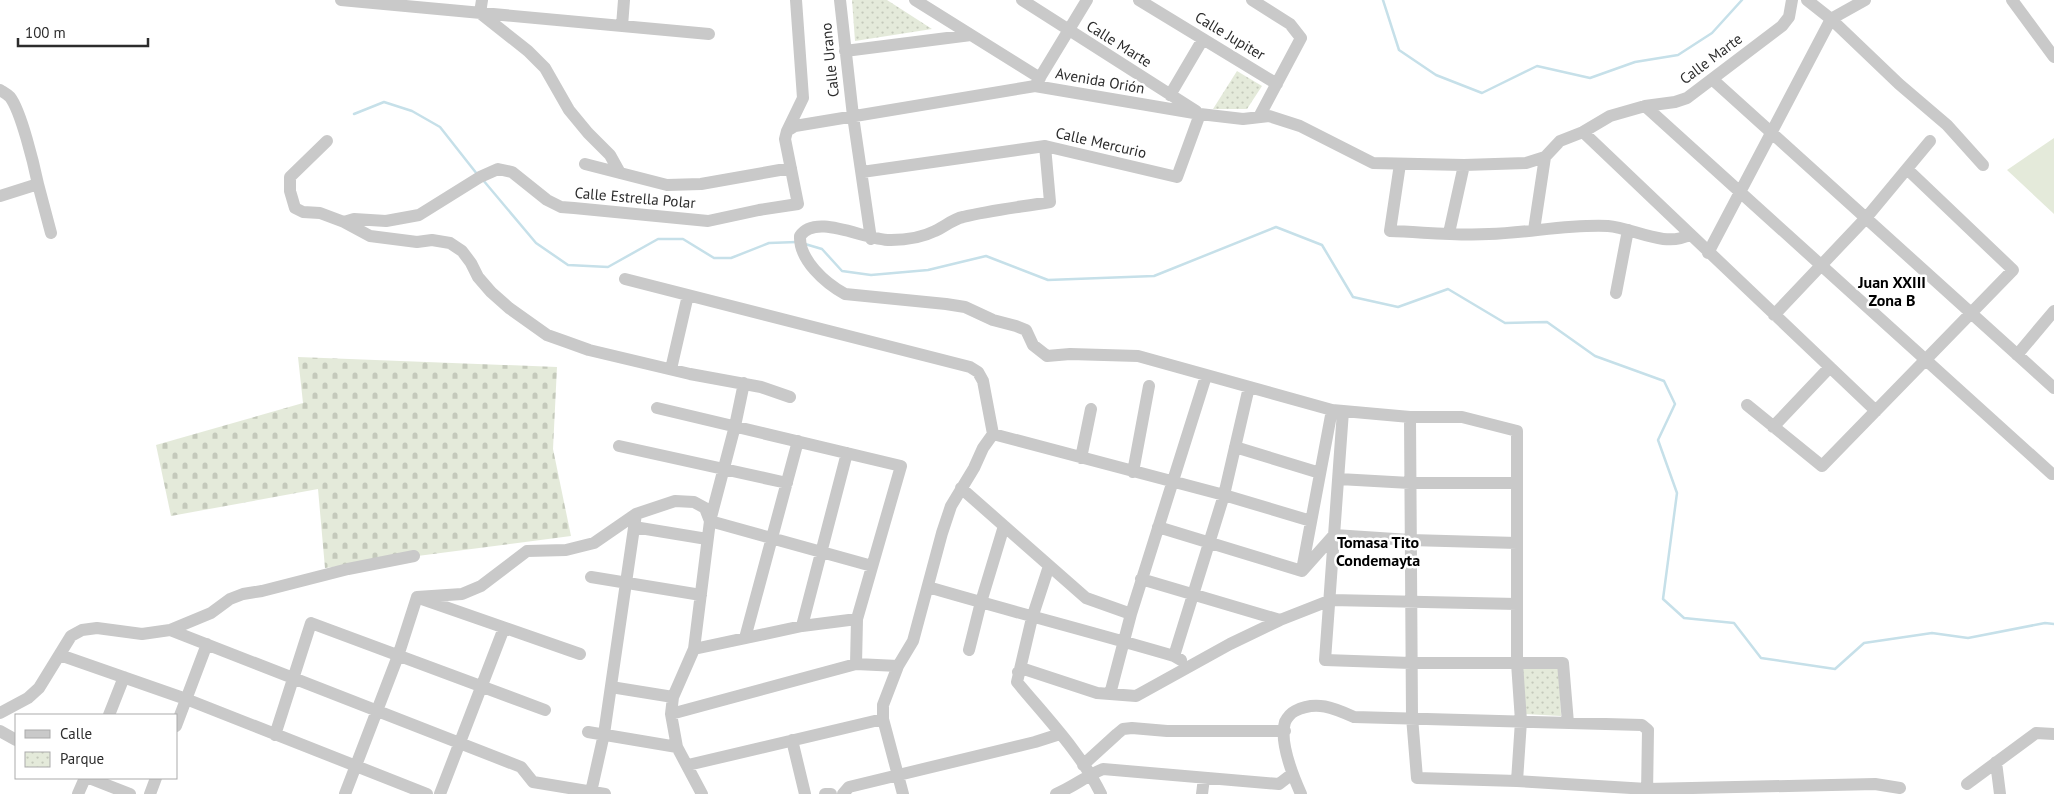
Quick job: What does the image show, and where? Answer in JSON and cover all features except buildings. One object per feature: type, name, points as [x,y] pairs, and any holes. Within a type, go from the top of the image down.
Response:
[{"type":"street","points":[[341,0],[481,6],[622,26],[709,34]]},
{"type":"street","points":[[622,26],[624,0]]},
{"type":"street","points":[[585,164],[667,185],[689,185],[791,168],[785,139],[803,98],[796,0]]},
{"type":"street","name":"Calle Urano","points":[[840,0],[853,116],[872,238]]},
{"type":"street","points":[[915,0],[971,35],[1037,82],[1087,0]]},
{"type":"street","name":"Calle Marte","points":[[1022,0],[1200,114]]},
{"type":"street","name":"Calle Jupiter","points":[[1140,0],[1277,84]]},
{"type":"street","points":[[1252,0],[1290,24],[1301,38],[1259,117]]},
{"type":"street","name":"Calle Marte","points":[[1400,164],[1464,165],[1526,163],[1545,157],[1560,141],[1582,132],[1610,116],[1645,106],[1675,102],[1687,98],[1782,26],[1789,17],[1792,0]]},
{"type":"street","points":[[1807,0],[1831,19],[1899,84],[1947,126],[1983,165]]},
{"type":"street","points":[[1708,253],[1831,19],[1865,0]]},
{"type":"street","points":[[2016,1],[2053,55]]},
{"type":"street","points":[[481,6],[544,68],[569,110],[610,156],[620,173]]},
{"type":"street","points":[[845,51],[971,35]]},
{"type":"street","points":[[1170,95],[1203,39]]},
{"type":"street","points":[[1712,79],[2054,388]]},
{"type":"street","name":"Avenida Orión","points":[[787,131],[795,126],[1037,82],[1200,114],[1243,119],[1269,116],[1300,126],[1373,163],[1400,164]]},
{"type":"street","points":[[0,90],[9,96],[15,106],[28,145],[51,233]]},
{"type":"street","points":[[1645,106],[2052,474]]},
{"type":"street","name":"Calle Mercurio","points":[[862,172],[1045,146],[1177,178],[1200,114]]},
{"type":"street","points":[[1582,132],[1876,411]]},
{"type":"street","points":[[1774,315],[1866,218],[1930,140]]},
{"type":"street","points":[[327,141],[290,177],[292,201],[295,208],[302,212],[320,213],[344,222],[370,236],[417,242],[432,240],[450,243],[462,251],[471,262],[478,277],[491,292],[509,308],[547,335],[589,350],[671,369],[744,383],[790,397]]},
{"type":"street","points":[[1045,146],[1050,202],[961,217],[936,231],[916,238],[888,241],[825,226],[813,226],[803,231],[800,236],[803,253],[821,276],[844,294],[965,307],[993,320],[1026,330],[1033,345],[1047,356],[1070,354],[1138,356],[1337,411],[1410,417],[1462,417],[1517,431],[1516,663],[1521,721],[1517,781]]},
{"type":"street","points":[[1534,230],[1545,157]]},
{"type":"street","points":[[1400,164],[1390,231],[1489,234],[1609,226],[1669,239],[1681,239],[1689,235]]},
{"type":"street","points":[[1449,233],[1464,165]]},
{"type":"street","name":"Calle Estrella Polar","points":[[344,222],[354,219],[386,221],[419,215],[480,177],[498,169],[512,172],[548,200],[561,207],[708,221],[798,204],[791,168]]},
{"type":"street","points":[[1747,405],[1822,466],[2013,270],[1906,169]]},
{"type":"street","points":[[0,196],[38,184]]},
{"type":"street","points":[[1616,293],[1628,230]]},
{"type":"street","points":[[625,279],[970,368],[978,372],[983,381],[993,434],[983,448],[952,506],[942,533],[913,641],[898,666],[883,704],[884,719],[903,794]]},
{"type":"street","points":[[671,369],[688,295]]},
{"type":"street","points":[[2017,354],[2054,311]]},
{"type":"street","points":[[1774,427],[1830,367]]},
{"type":"street","points":[[1110,694],[1130,614],[1206,376]]},
{"type":"street","points":[[702,794],[677,747],[671,714],[673,697],[694,649],[710,521],[735,426],[744,383]]},
{"type":"street","points":[[1133,472],[1149,386]]},
{"type":"street","points":[[1174,656],[1224,495],[1249,387]]},
{"type":"street","points":[[657,408],[901,466],[857,619],[856,664]]},
{"type":"street","points":[[1080,458],[1091,409]]},
{"type":"street","points":[[1302,571],[1320,472],[1337,411]]},
{"type":"street","points":[[1337,411],[1339,479],[1325,660],[1411,663],[1564,663],[1568,723]]},
{"type":"street","points":[[1410,417],[1411,663],[1416,778],[1517,781],[1647,792],[1811,790],[1875,784],[1900,788]]},
{"type":"street","points":[[993,434],[1224,495],[1311,521]]},
{"type":"street","points":[[745,638],[798,441]]},
{"type":"street","points":[[619,446],[786,483]]},
{"type":"street","points":[[1235,447],[1320,472]]},
{"type":"street","points":[[802,626],[846,453]]},
{"type":"street","points":[[1339,479],[1410,483],[1517,483]]},
{"type":"street","points":[[961,488],[1086,598],[1130,614]]},
{"type":"street","points":[[418,597],[462,594],[481,586],[527,550],[566,550],[594,543],[636,514],[675,501],[694,502],[705,508],[710,521]]},
{"type":"street","points":[[591,792],[604,734],[636,514]]},
{"type":"street","points":[[710,521],[872,566]]},
{"type":"street","points":[[969,650],[1004,526]]},
{"type":"street","points":[[634,527],[707,540]]},
{"type":"street","points":[[1158,528],[1302,571]]},
{"type":"street","points":[[1334,535],[1410,540],[1517,543]]},
{"type":"street","points":[[1302,571],[1334,535]]},
{"type":"street","points":[[0,713],[28,698],[39,688],[71,636],[82,630],[98,628],[142,634],[170,630],[211,613],[230,599],[243,594],[348,569],[414,556]]},
{"type":"street","points":[[1049,566],[1032,618],[1017,682],[1060,734],[1087,770],[1101,794]]},
{"type":"street","points":[[591,577],[701,595]]},
{"type":"street","points":[[1141,579],[1194,593],[1280,620]]},
{"type":"street","points":[[928,587],[1032,618],[1174,656],[1190,665]]},
{"type":"street","points":[[418,597],[580,654]]},
{"type":"street","points":[[345,794],[398,656],[418,597]]},
{"type":"street","points":[[1018,672],[1024,669],[1096,693],[1136,696],[1230,644],[1280,620],[1331,600],[1517,604]]},
{"type":"street","points":[[694,649],[802,626],[857,619]]},
{"type":"street","points":[[275,735],[311,623],[545,710]]},
{"type":"street","points":[[440,794],[504,628]]},
{"type":"street","points":[[170,630],[521,768],[533,782],[605,794]]},
{"type":"street","points":[[178,721],[208,644]]},
{"type":"street","points":[[60,655],[186,699],[427,794]]},
{"type":"street","points":[[671,714],[856,664],[898,666]]},
{"type":"street","points":[[109,714],[124,677]]},
{"type":"street","points":[[611,687],[673,697]]},
{"type":"street","points":[[1301,794],[1292,774],[1284,740],[1285,722],[1292,713],[1305,706],[1324,705],[1354,717],[1412,717],[1642,725],[1648,730],[1647,792]]},
{"type":"street","points":[[688,765],[884,719]]},
{"type":"street","points":[[1056,794],[1073,787],[1123,729],[1285,731]]},
{"type":"street","points":[[0,731],[15,739]]},
{"type":"street","points":[[588,732],[677,747]]},
{"type":"street","points":[[1967,784],[2036,733],[2054,734]]},
{"type":"street","points":[[843,794],[849,787],[1036,742],[1060,734]]},
{"type":"street","points":[[792,740],[806,794]]},
{"type":"street","points":[[1996,762],[2000,794]]},
{"type":"street","points":[[1087,770],[1204,778],[1278,789],[1292,774]]},
{"type":"street","points":[[1202,794],[1204,778]]},
{"type":"street","points":[[78,794],[84,779]]},
{"type":"street","points":[[92,779],[130,794]]},
{"type":"street","points":[[150,794],[156,779]]},
{"type":"street","points":[[825,794],[831,794]]},
{"type":"green space","points":[[852,0],[887,0],[932,29],[855,41]]},
{"type":"green space","points":[[1237,71],[1262,86],[1247,109],[1213,109]]},
{"type":"green space","points":[[2054,138],[2054,214],[2007,170]]},
{"type":"green space","points":[[298,357],[557,367],[553,449],[571,536],[325,568],[318,489],[171,516],[156,445],[303,403]]},
{"type":"green space","points":[[1521,665],[1559,667],[1561,716],[1523,714]]},
{"type":"waterway","points":[[1383,0],[1399,50],[1436,75],[1482,93],[1537,66],[1590,78],[1635,62],[1678,55],[1712,33],[1742,0]]},
{"type":"waterway","points":[[354,114],[384,102],[412,111],[440,127],[477,174]]},
{"type":"waterway","points":[[483,180],[536,243],[568,265],[608,267],[658,239],[683,239],[714,258],[731,258],[769,243],[797,242]]},
{"type":"waterway","points":[[805,244],[822,249],[842,271],[871,275],[928,270],[986,256],[1048,280],[1154,276],[1276,227],[1322,245],[1353,297],[1398,307],[1448,289],[1505,323],[1547,322],[1595,356],[1664,381],[1675,404],[1658,440],[1677,493],[1663,599],[1684,618],[1734,623],[1761,658],[1835,669],[1864,643],[1932,633],[1968,638],[2045,623],[2054,624]]},
{"type":"district","name":"Juan XXIII Zona B","points":[[1892,291]]},
{"type":"district","name":"Tomasa Tito Condemayta","points":[[1378,551]]}]
